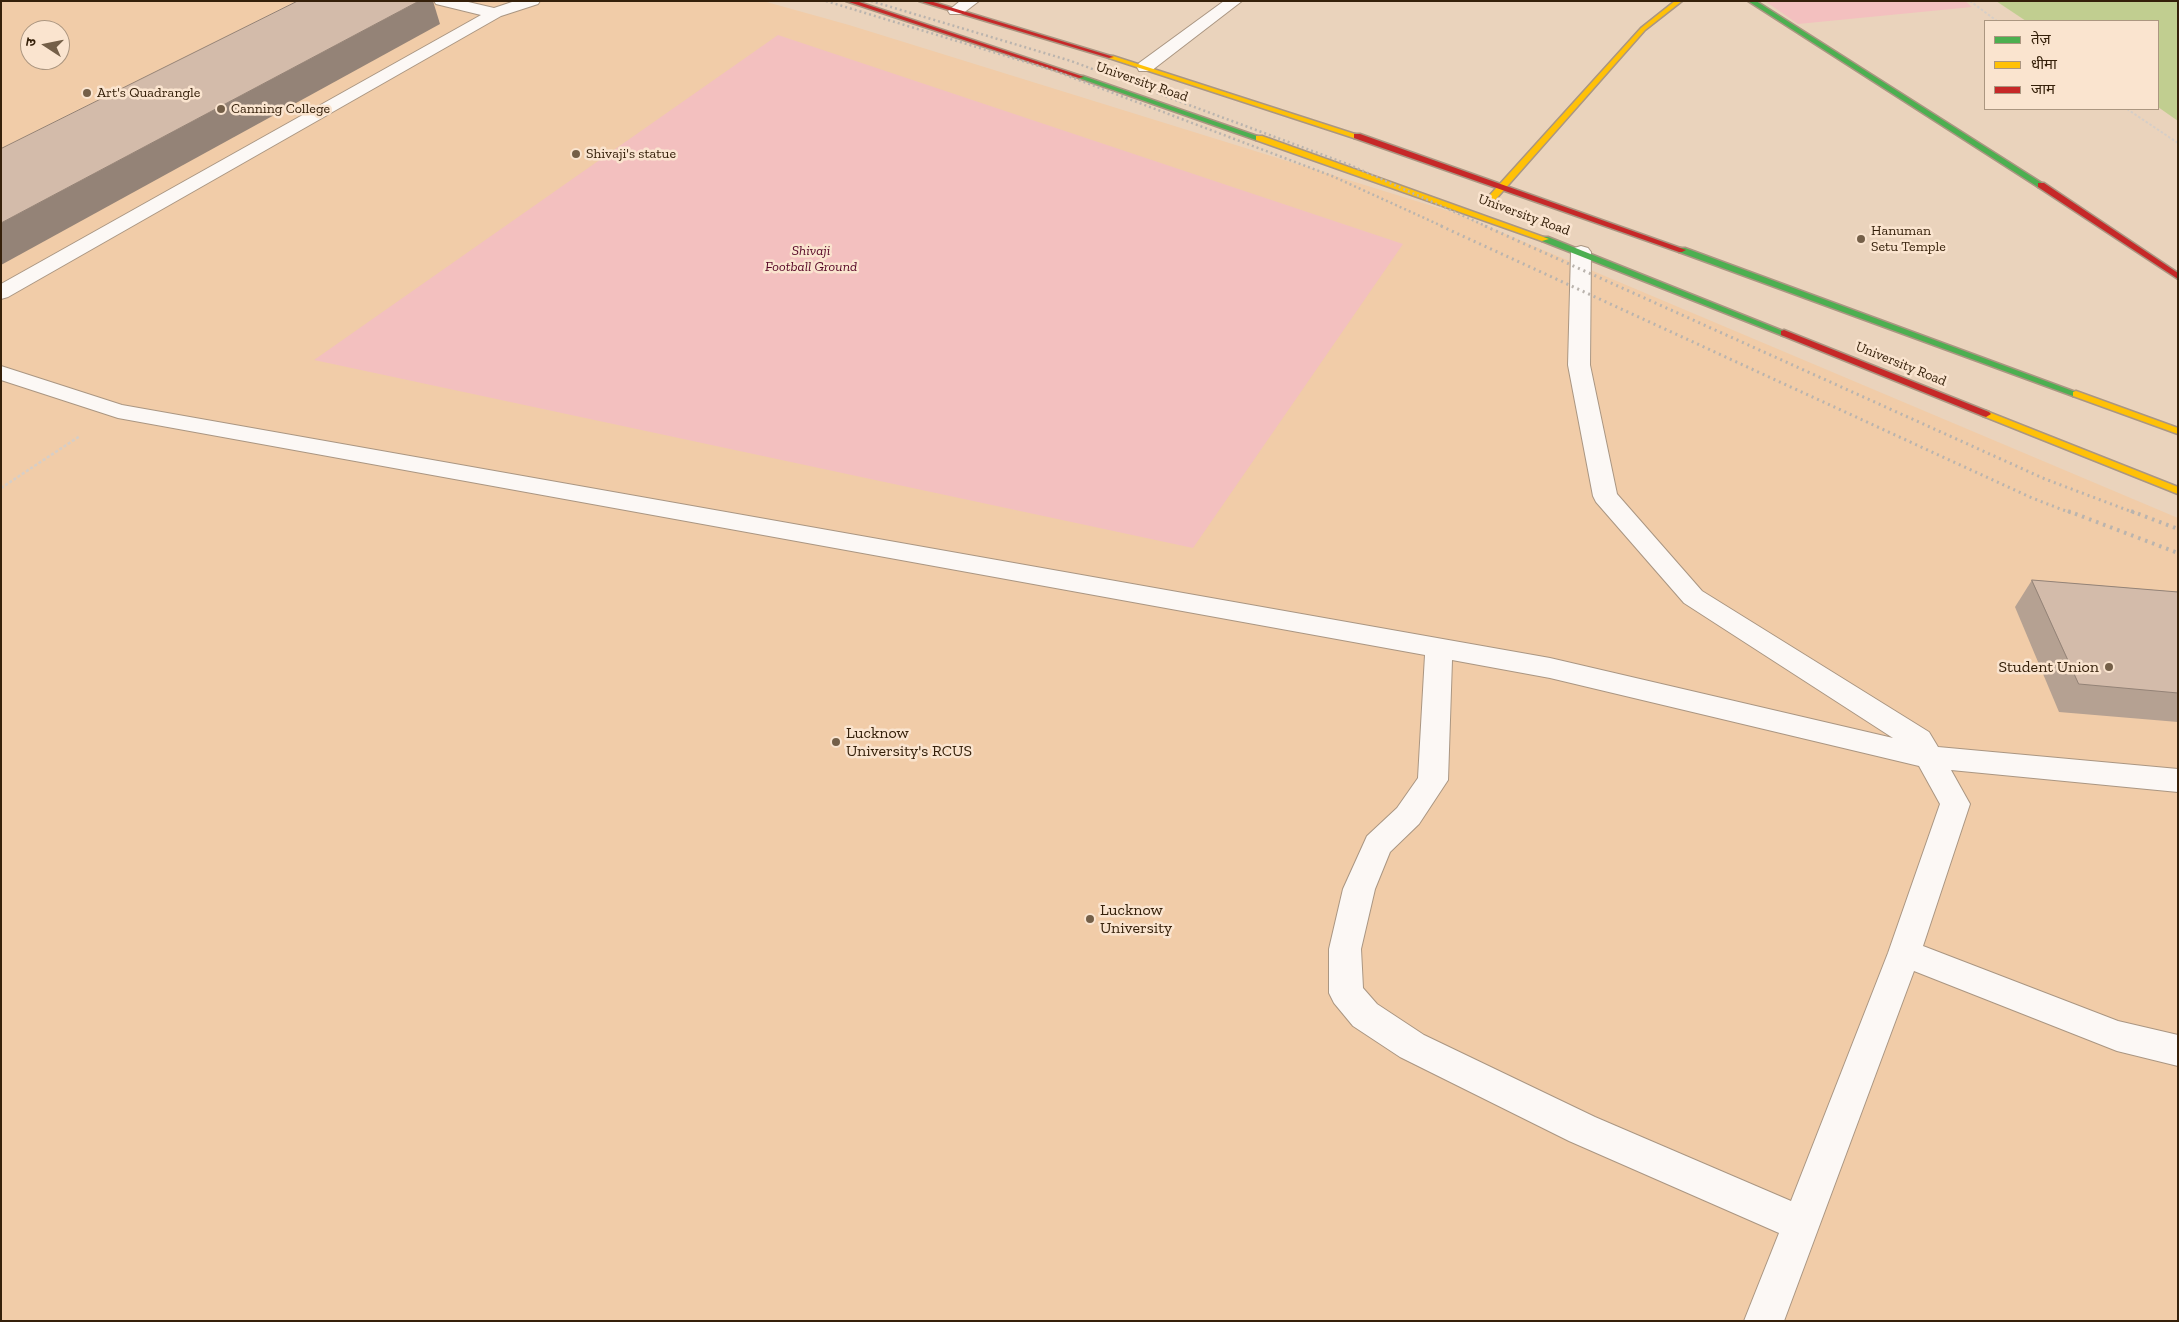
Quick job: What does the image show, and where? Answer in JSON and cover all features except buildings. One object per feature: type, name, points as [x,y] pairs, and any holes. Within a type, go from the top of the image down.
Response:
[{"type":"main road","name":"University Road","points":[[848,1],[1146,99],[1477,214],[1580,252],[2178,491]]},
{"type":"main road","name":"University Road","points":[[922,1],[1061,40],[1502,186],[2178,431]]},
{"type":"main road","points":[[1477,214],[1643,29],[1679,1]]},
{"type":"main road","points":[[1750,1],[2006,161],[2178,277]]},
{"type":"street","points":[[442,1],[495,13]]},
{"type":"street","points":[[1,293],[495,13],[532,1]]},
{"type":"street","points":[[956,11],[971,1]]},
{"type":"street","points":[[1145,67],[1234,1]]},
{"type":"street","points":[[1580,252],[1579,365],[1605,496],[1693,597],[1919,740],[1955,804],[1904,953],[1764,1321]]},
{"type":"street","points":[[1,373],[118,411],[1550,668],[1928,757],[2178,780]]},
{"type":"street","points":[[1439,648],[1433,780],[1408,816],[1378,845],[1359,889],[1345,949],[1346,993],[1365,1015],[1412,1046],[1582,1129],[1802,1224]]},
{"type":"street","points":[[1904,953],[2117,1036],[2178,1051]]},
{"type":"path","points":[[1970,1],[1997,20]]},
{"type":"path","points":[[2130,110],[2178,142]]},
{"type":"path","points":[[1,488],[118,411]]},
{"type":"shaded area","name":"Lucknow University","points":[[1,1],[763,1],[849,25],[1458,214],[2178,518],[2178,1321],[1,1321]]},
{"type":"shaded area","points":[[1996,1],[2178,1],[2178,121],[2159,108],[2159,20],[2024,20]]},
{"type":"green space","points":[[1765,1],[1965,1],[1972,7],[1798,24]]},
{"type":"green space","name":"Shivaji Football Ground","points":[[778,35],[1403,244],[1193,548],[314,360]]},
{"type":"railway","points":[[826,1],[1055,71],[1332,176],[1444,227]]},
{"type":"railway","points":[[871,1],[1071,61],[1350,165],[1488,227]]},
{"type":"railway","points":[[1441,226],[2032,498],[2071,513]]},
{"type":"railway","points":[[1485,226],[2045,479],[2135,513]]},
{"type":"railway","points":[[2068,511],[2178,553]]},
{"type":"railway","points":[[2131,511],[2178,529]]},
{"type":"traffic: fast","points":[[1751,1],[2041,185]]},
{"type":"traffic: fast","points":[[1081,77],[1259,138]]},
{"type":"traffic: fast","points":[[1545,239],[1784,333]]},
{"type":"traffic: fast","points":[[1682,250],[2076,394]]},
{"type":"traffic: slow","points":[[1492,198],[1643,29],[1679,1]]},
{"type":"traffic: slow","points":[[1111,57],[1357,136]]},
{"type":"traffic: slow","points":[[1259,138],[1545,239]]},
{"type":"traffic: slow","points":[[2076,394],[2178,431]]},
{"type":"traffic: slow","points":[[1986,414],[2178,491]]},
{"type":"traffic: jam","points":[[849,1],[1081,77]]},
{"type":"traffic: jam","points":[[922,1],[1111,57]]},
{"type":"traffic: jam","points":[[1357,136],[1682,250]]},
{"type":"traffic: jam","points":[[2041,185],[2178,277]]},
{"type":"traffic: jam","points":[[1784,333],[1986,414]]},
{"type":"place","name":"Art's Quadrangle","points":[[87,93]]},
{"type":"place","name":"Canning College","points":[[221,109]]},
{"type":"place","name":"Shivaji's statue","points":[[576,154]]},
{"type":"place","name":"Hanuman Setu Temple","points":[[1861,239]]},
{"type":"place","name":"Student Union","points":[[2109,667]]},
{"type":"place","name":"Lucknow University's RCUS","points":[[836,742]]},
{"type":"place","name":"Lucknow University","points":[[1090,919]]}]
